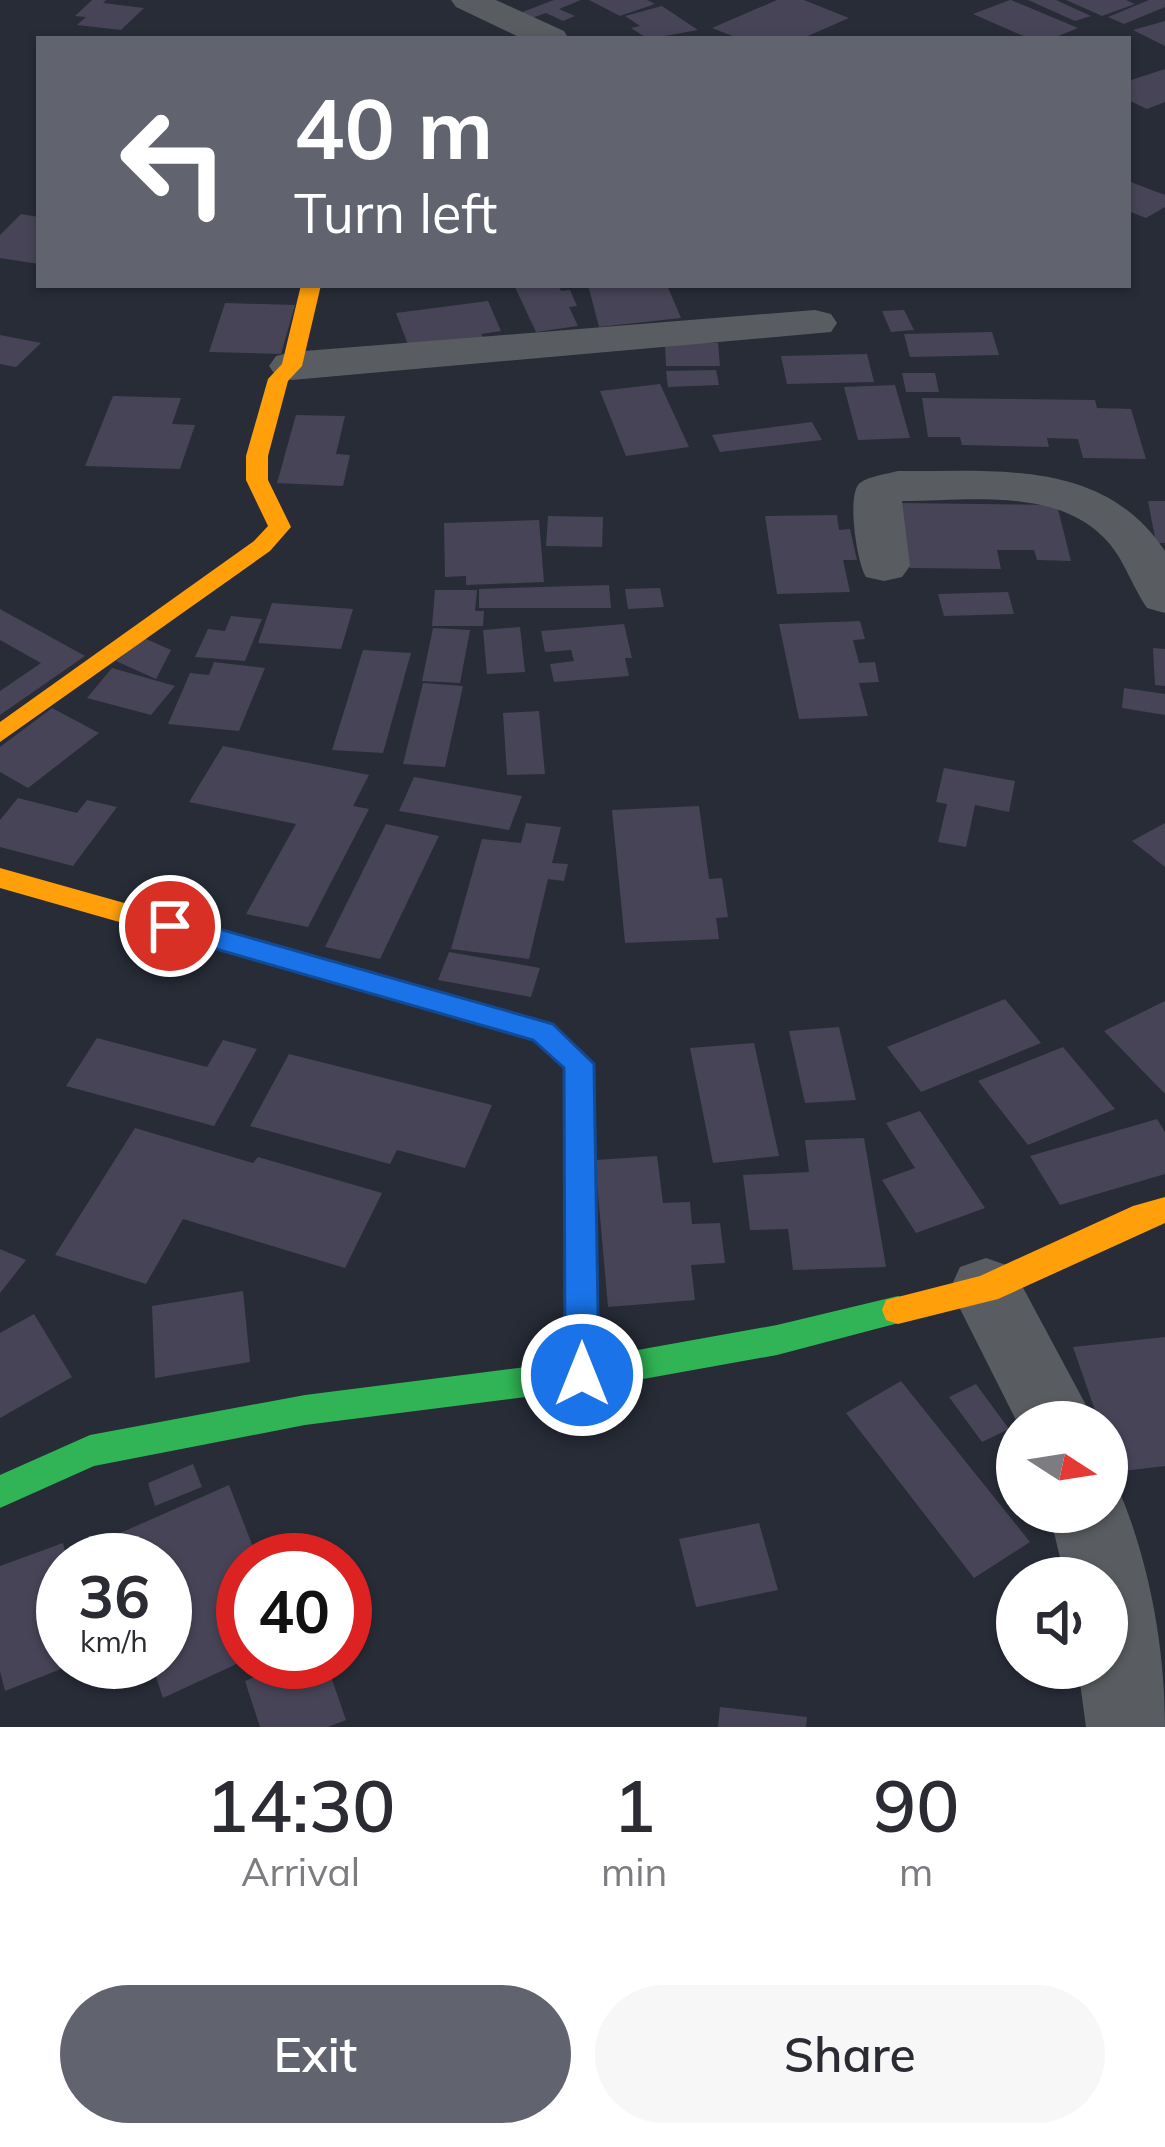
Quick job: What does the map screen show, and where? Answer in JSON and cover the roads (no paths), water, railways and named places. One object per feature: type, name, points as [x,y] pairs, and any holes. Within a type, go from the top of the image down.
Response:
[{"type":"street","points":[[468,0],[545,36]]},
{"type":"street","points":[[0,734],[262,546],[280,527],[257,480],[257,456],[278,379],[292,366],[309,288]]},
{"type":"street","points":[[292,366],[815,323]]},
{"type":"street","points":[[884,566],[877,493],[898,486],[1058,492],[1086,500],[1125,530],[1165,597]]},
{"type":"street","points":[[0,878],[543,1032],[579,1064],[582,1375]]},
{"type":"street","points":[[0,1492],[90,1450],[305,1410],[582,1375],[777,1340],[986,1289],[1144,1215],[1165,1210]]},
{"type":"street","points":[[986,1289],[1046,1401]]},
{"type":"street","points":[[1123,1689],[1129,1727]]}]
